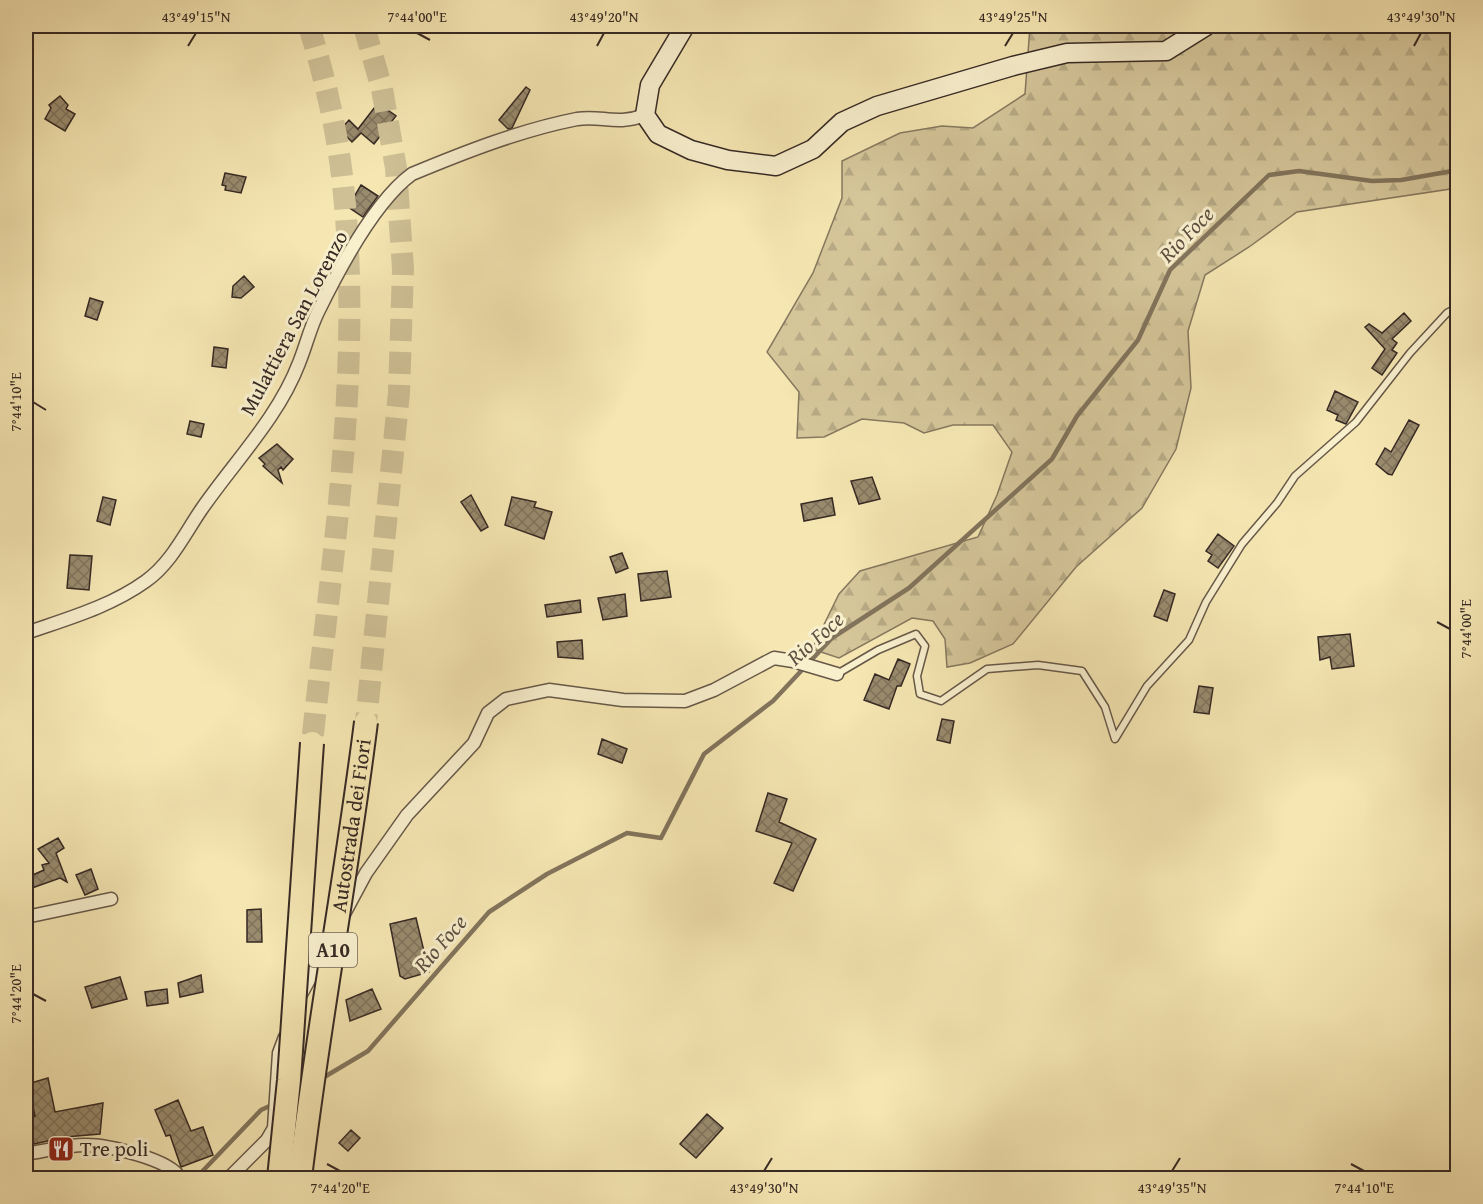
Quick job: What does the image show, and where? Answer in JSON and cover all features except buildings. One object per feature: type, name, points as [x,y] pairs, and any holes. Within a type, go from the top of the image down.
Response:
[{"type":"highway","name":"Autostrada dei Fiori","points":[[300,1179],[314,1062],[347,865],[366,722]]},
{"type":"highway","name":"Autostrada dei Fiori","points":[[279,1179],[290,1080],[312,743]]},
{"type":"main road","points":[[685,26],[650,85],[645,115],[658,134],[691,150],[728,160],[776,166],[813,149],[842,122],[877,106],[1013,66],[1067,54],[1166,51],[1206,26]]},
{"type":"street","name":"Mulattiera San Lorenzo","points":[[26,633],[92,610],[146,581],[169,560],[201,510],[273,412],[298,366],[317,313],[347,259],[397,185],[412,174],[516,135],[580,119],[627,122],[645,115]]},
{"type":"street","points":[[229,1179],[267,1140],[274,1128],[279,1053],[282,1043],[298,1001],[366,873],[407,814],[474,743],[488,713],[506,699],[549,690],[623,700],[685,700],[714,690],[774,658],[837,674]]},
{"type":"street","points":[[26,917],[111,899]]},
{"type":"street","points":[[26,1154],[86,1145],[130,1153],[178,1175]]},
{"type":"lane","points":[[837,674],[878,650],[916,634],[926,646],[918,676],[920,694],[941,701],[987,669],[1038,665],[1082,671],[1105,707],[1115,739],[1147,686],[1189,640],[1206,602],[1242,544],[1277,503],[1295,476],[1356,422],[1410,354],[1447,313],[1458,307]]},
{"type":"green space","points":[[1030,26],[1457,26],[1457,188],[1297,212],[1205,275],[1188,331],[1191,388],[1176,449],[1142,508],[1076,567],[1013,644],[970,663],[947,667],[945,639],[933,621],[912,618],[839,658],[812,649],[839,594],[860,571],[978,537],[997,495],[1012,452],[993,425],[953,425],[924,433],[904,423],[862,419],[824,437],[797,438],[799,392],[767,352],[813,273],[842,198],[842,161],[900,133],[942,126],[973,128],[1025,94]]},
{"type":"waterway","name":"Rio Foce","points":[[321,1079],[368,1051],[489,912],[547,874],[627,833],[661,838],[704,754],[773,701],[832,638],[909,588],[1052,459],[1077,416],[1138,340],[1170,270],[1269,175],[1299,171],[1372,181],[1401,180],[1458,170]]},
{"type":"waterway","name":"Rio Foce","points":[[196,1178],[261,1110],[274,1104]]},
{"type":"tunnel","points":[[309,26],[329,100],[342,176],[348,247],[349,318],[343,460],[312,743]]},
{"type":"tunnel","points":[[364,26],[382,89],[396,168],[403,269],[399,393],[366,722]]},
{"type":"place","name":"Tre poli","points":[[61,1149]]}]
